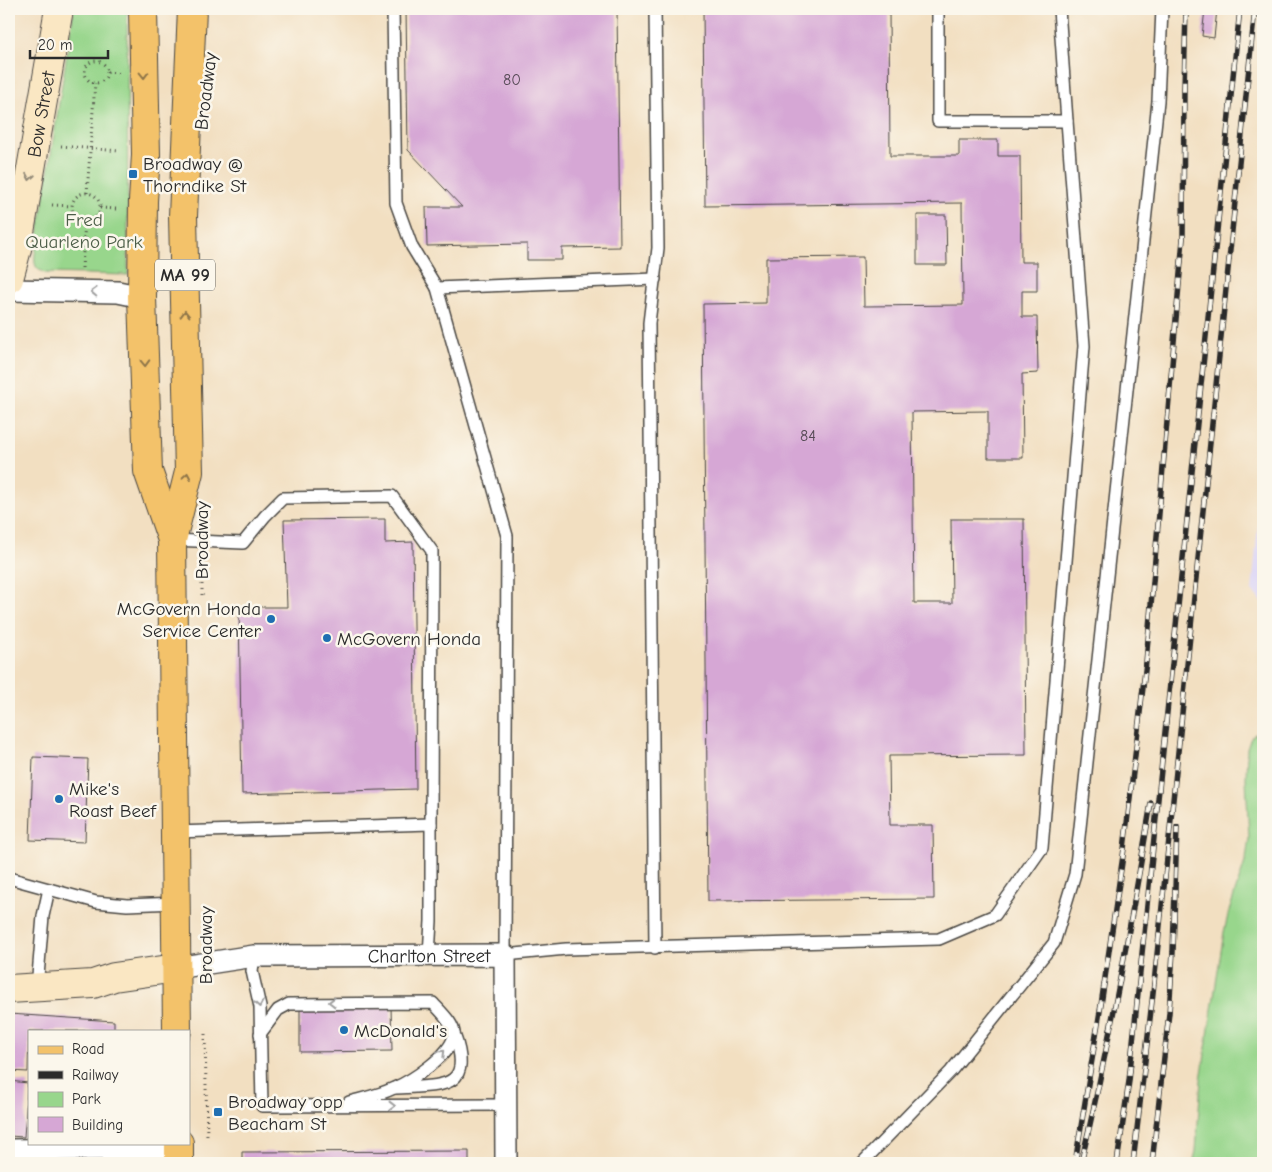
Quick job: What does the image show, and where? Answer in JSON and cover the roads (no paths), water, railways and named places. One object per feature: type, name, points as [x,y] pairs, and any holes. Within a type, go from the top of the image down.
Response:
[{"type":"main road","name":"Bow Street","points":[[9,279],[17,249],[59,9]]},
{"type":"main road","name":"Broadway","points":[[143,9],[146,155],[143,201],[142,297],[148,471],[172,540]]},
{"type":"main road","name":"Broadway","points":[[177,1030],[172,540],[189,472],[183,216],[192,9]]},
{"type":"main road","points":[[9,989],[93,984],[114,977],[176,968]]},
{"type":"street","points":[[9,290],[118,292],[142,297]]},
{"type":"street","name":"Charlton Street","points":[[176,968],[254,956],[505,956],[506,1163]]},
{"type":"street","points":[[9,1150],[179,1152]]},
{"type":"lane","points":[[393,9],[396,203],[412,247],[437,288],[507,536],[505,956],[566,949],[939,939],[995,915],[1042,848],[1084,346],[1058,9]]},
{"type":"lane","points":[[655,9],[658,248],[650,323],[655,948]]},
{"type":"lane","points":[[938,9],[938,121],[1067,121]]},
{"type":"lane","points":[[862,1163],[951,1071],[1054,943],[1075,874],[1158,101],[1162,9]]},
{"type":"lane","points":[[437,288],[655,280]]},
{"type":"lane","points":[[172,540],[243,543],[283,498],[392,496],[432,551],[431,921],[429,955]]},
{"type":"lane","points":[[175,832],[431,824]]},
{"type":"lane","points":[[9,878],[96,902],[111,904],[176,903]]},
{"type":"lane","points":[[37,988],[43,916],[49,889]]},
{"type":"lane","points":[[254,956],[252,971],[260,1007],[262,1106],[506,1105]]},
{"type":"lane","points":[[260,1034],[278,1010],[289,1004],[433,1003],[452,1026],[460,1051],[460,1070],[456,1078],[448,1084],[394,1088]]},
{"type":"lane","points":[[338,1106],[394,1088],[429,1067],[448,1048],[454,1034]]},
{"type":"railway","points":[[1075,1163],[1124,849],[1146,662],[1183,239],[1186,9]]},
{"type":"railway","points":[[1117,1163],[1129,1081],[1240,9]]},
{"type":"railway","points":[[1133,1163],[1153,993],[1255,9]]},
{"type":"railway","points":[[1082,1159],[1120,981],[1151,803]]},
{"type":"railway","points":[[1152,1163],[1169,1013],[1177,827]]},
{"type":"place","name":"Broadway @ Thorndike St","points":[[133,174]]},
{"type":"place","name":"McGovern Honda Service Center","points":[[271,619]]},
{"type":"place","name":"McGovern Honda","points":[[327,638]]},
{"type":"place","name":"Mike's Roast Beef","points":[[59,799]]},
{"type":"place","name":"McDonald's","points":[[344,1030]]},
{"type":"place","name":"Broadway opp Beacham St","points":[[218,1112]]},
{"type":"park label","name":"Fred Quarleno Park","points":[[84,230]]}]
